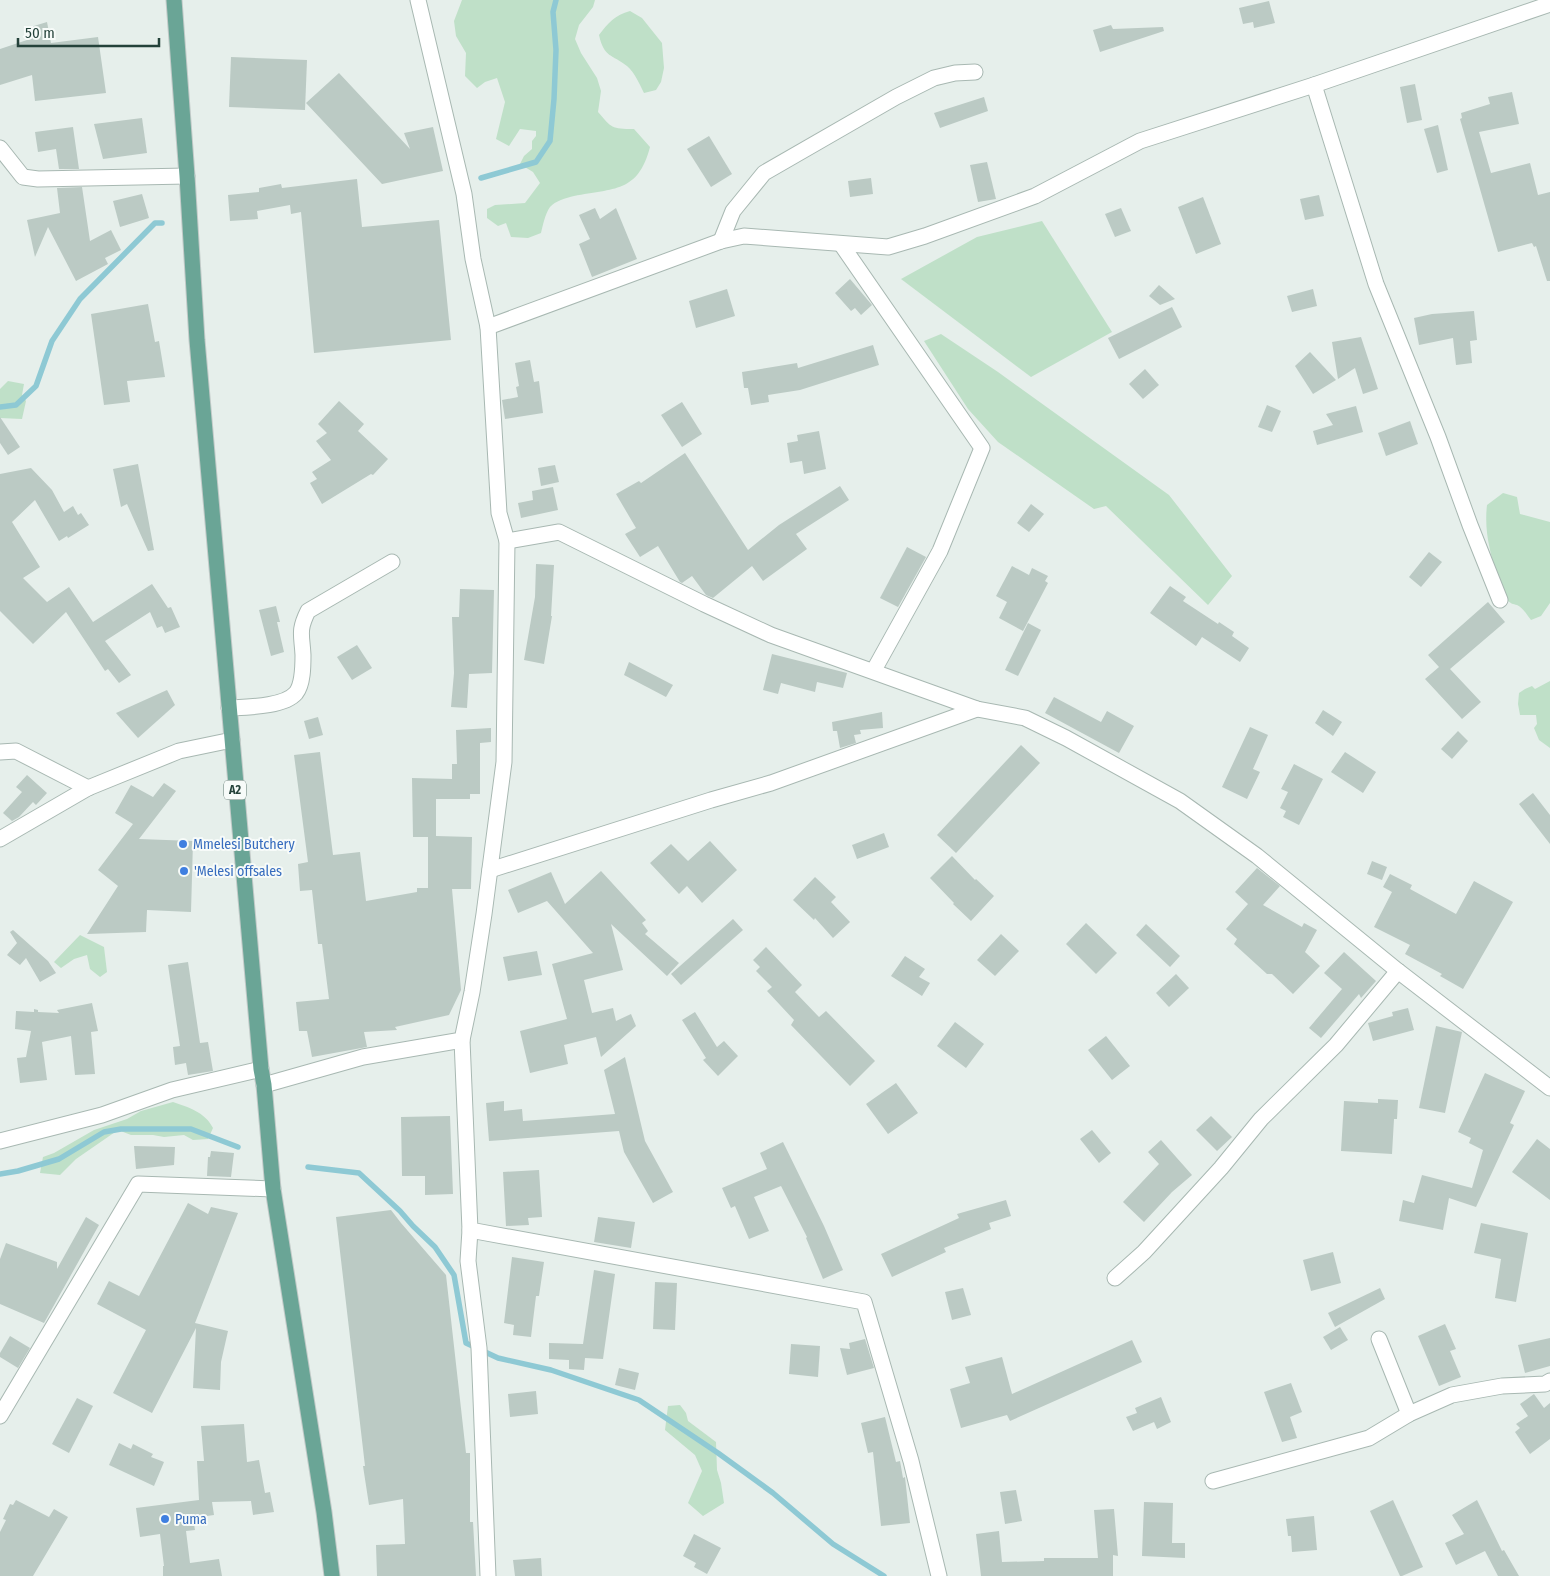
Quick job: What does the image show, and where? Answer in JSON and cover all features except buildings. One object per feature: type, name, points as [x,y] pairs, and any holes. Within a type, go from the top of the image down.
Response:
[{"type":"main road","name":"A2","points":[[174,0],[188,176],[197,340],[261,1069],[274,1189],[324,1512],[332,1576]]},
{"type":"street","points":[[418,0],[464,194],[473,259],[488,327],[499,512],[507,541],[504,762],[472,992],[462,1040],[470,1230],[468,1261],[480,1348],[488,1576]]},
{"type":"street","points":[[488,327],[721,241],[744,236],[888,247],[925,236],[1035,196],[1140,141],[1314,85],[1550,4]]},
{"type":"street","points":[[721,241],[733,210],[764,173],[934,78],[955,73],[975,72]]},
{"type":"street","points":[[1314,85],[1376,284],[1438,437],[1500,600]]},
{"type":"street","points":[[0,148],[23,177],[38,179],[188,176]]},
{"type":"street","points":[[841,244],[982,448],[940,551],[874,670]]},
{"type":"street","points":[[507,541],[559,532],[704,604],[771,634],[977,709],[1024,718],[1066,738],[1180,801],[1257,856],[1398,971],[1550,1088]]},
{"type":"street","points":[[229,708],[262,705],[285,700],[296,692],[300,682],[303,655],[300,636],[302,623],[308,611],[392,562]]},
{"type":"street","points":[[490,870],[771,783],[977,709]]},
{"type":"street","points":[[0,839],[88,788],[179,751],[232,740]]},
{"type":"street","points":[[0,752],[16,751],[88,788]]},
{"type":"street","points":[[1115,1278],[1144,1252],[1221,1168],[1260,1119],[1336,1045],[1398,971]]},
{"type":"street","points":[[264,1085],[363,1057],[462,1040]]},
{"type":"street","points":[[0,1141],[102,1115],[172,1090],[261,1069]]},
{"type":"street","points":[[0,1416],[138,1184],[274,1189]]},
{"type":"street","points":[[470,1230],[864,1302],[911,1461],[939,1576]]},
{"type":"street","points":[[1379,1339],[1409,1414]]},
{"type":"street","points":[[1213,1481],[1369,1438],[1409,1414],[1452,1394],[1502,1386],[1545,1384],[1550,1381]]},
{"type":"green space","points":[[462,0],[595,0],[593,7],[579,25],[575,39],[581,53],[597,78],[601,91],[598,112],[613,127],[634,129],[650,147],[639,173],[631,181],[612,189],[574,196],[555,203],[547,213],[541,233],[528,238],[511,237],[506,223],[498,226],[487,218],[487,209],[495,205],[525,203],[540,183],[533,172],[520,164],[524,156],[532,149],[532,141],[536,136],[536,131],[520,129],[509,146],[496,139],[505,102],[497,78],[485,82],[477,88],[465,76],[466,53],[456,36],[454,21]]},
{"type":"green space","points":[[630,11],[642,18],[662,43],[664,68],[661,82],[656,90],[644,93],[637,78],[630,69],[606,52],[599,35],[612,20]]},
{"type":"green space","points":[[1042,221],[1112,332],[1031,377],[901,279],[977,237]]},
{"type":"green space","points":[[941,334],[998,372],[1169,495],[1232,576],[1208,605],[1106,506],[1094,509],[998,442],[968,409],[924,341]]},
{"type":"green space","points":[[8,381],[24,384],[22,395],[26,401],[22,419],[0,418],[0,389]]},
{"type":"green space","points":[[1503,493],[1517,497],[1520,514],[1550,522],[1550,603],[1541,616],[1531,620],[1521,608],[1507,600],[1490,551],[1486,524],[1487,505]]},
{"type":"green space","points":[[1550,681],[1550,748],[1539,740],[1534,728],[1537,724],[1536,715],[1520,715],[1518,704],[1519,693],[1532,686],[1535,689]]},
{"type":"green space","points":[[80,935],[104,947],[107,972],[100,977],[90,969],[87,955],[74,959],[61,968],[54,962]]},
{"type":"green space","points":[[173,1102],[196,1111],[210,1122],[213,1128],[208,1139],[193,1140],[184,1135],[164,1137],[131,1135],[118,1130],[76,1159],[60,1175],[40,1173],[43,1157],[54,1153],[94,1130],[127,1119],[141,1111]]},
{"type":"green space","points":[[680,1405],[686,1413],[688,1421],[716,1442],[717,1470],[724,1503],[703,1516],[688,1503],[702,1471],[695,1455],[665,1430],[668,1406]]},
{"type":"waterway","points":[[481,178],[536,162],[550,141],[556,50],[553,12],[556,0]]},
{"type":"waterway","points":[[0,407],[16,405],[36,386],[52,341],[80,299],[155,223],[162,223]]},
{"type":"waterway","points":[[0,1174],[18,1171],[59,1159],[104,1132],[121,1129],[191,1129],[238,1147]]},
{"type":"waterway","points":[[308,1167],[359,1173],[435,1247],[454,1275],[466,1343],[498,1358],[551,1370],[639,1400],[718,1453],[773,1493],[833,1544],[884,1576]]},
{"type":"place","name":"Mmelesi Butchery","points":[[183,844]]},
{"type":"place","name":"'Melesi offsales","points":[[184,871]]},
{"type":"place","name":"Puma","points":[[165,1519]]}]
